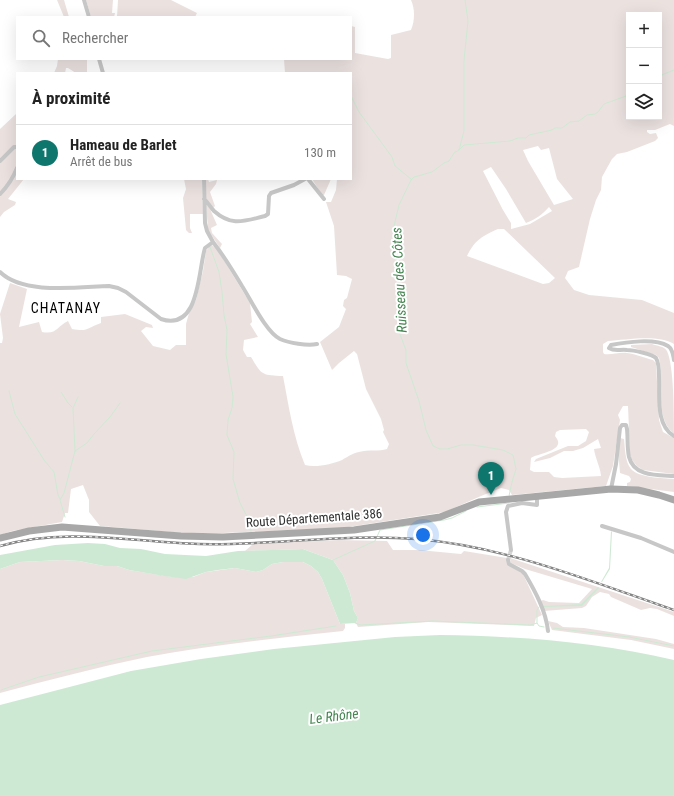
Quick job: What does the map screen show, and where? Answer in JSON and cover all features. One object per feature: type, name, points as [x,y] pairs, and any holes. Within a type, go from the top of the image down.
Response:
[{"type":"main road","name":"Route Départementale 386","points":[[0,538],[29,531],[62,527],[181,536],[216,537],[354,530],[440,517],[479,502],[611,489],[638,490],[659,494],[674,500]]},
{"type":"street","points":[[84,0],[89,16]]},
{"type":"street","points":[[99,60],[103,72]]},
{"type":"street","points":[[0,161],[14,147],[16,147]]},
{"type":"street","points":[[0,194],[7,188],[14,178],[16,171]]},
{"type":"street","points":[[204,180],[207,231],[261,317],[274,334],[280,339],[304,345],[317,344]]},
{"type":"street","points":[[204,199],[213,210],[221,216],[232,222],[240,222],[265,216],[268,214],[269,196],[271,193],[294,186],[304,180]]},
{"type":"street","points":[[307,180],[324,199]]},
{"type":"street","points":[[0,272],[9,280],[33,287],[109,286],[118,288],[153,314],[168,321],[175,321],[180,320],[184,316],[194,299],[205,248],[214,242]]},
{"type":"street","points":[[674,360],[672,349],[667,345],[649,341],[623,342],[611,345],[609,348],[614,351],[627,350],[653,356],[657,360],[659,370],[661,414],[665,428],[674,436]]},
{"type":"street","points":[[611,489],[616,464],[620,428],[622,425],[626,425],[628,456],[636,469],[642,472],[674,476]]},
{"type":"street","points":[[511,550],[506,512],[508,506],[522,504],[537,505],[537,496]]},
{"type":"street","points":[[602,526],[641,538],[674,552]]},
{"type":"street","points":[[508,560],[509,564],[525,574],[542,607],[548,625],[548,631]]},
{"type":"shaded area","points":[[57,0],[64,0],[69,16],[64,16]]},
{"type":"shaded area","points":[[86,0],[113,0],[112,13],[115,13],[114,16],[91,16]]},
{"type":"shaded area","points":[[118,0],[171,0],[197,13],[196,16],[117,16]]},
{"type":"shaded area","points":[[411,0],[674,0],[674,126],[670,124],[655,130],[647,130],[650,134],[656,133],[658,138],[655,141],[627,152],[617,154],[612,159],[602,177],[601,190],[590,219],[579,267],[568,271],[565,278],[574,290],[589,295],[642,300],[674,313],[674,344],[651,338],[608,341],[603,344],[603,352],[604,354],[630,354],[653,360],[656,363],[659,420],[663,432],[674,438],[674,474],[643,470],[632,460],[630,454],[628,406],[623,406],[618,415],[620,420],[613,466],[606,486],[512,495],[509,490],[501,488],[445,512],[342,528],[223,533],[183,533],[100,526],[89,512],[89,500],[83,485],[71,489],[68,513],[65,513],[62,522],[12,531],[0,535],[0,343],[2,343],[3,338],[0,314],[10,283],[27,289],[19,327],[39,322],[42,332],[47,333],[56,330],[68,321],[72,329],[85,330],[101,323],[101,317],[125,314],[152,325],[153,328],[146,327],[141,331],[153,346],[170,350],[176,345],[186,345],[186,324],[189,313],[196,300],[206,251],[212,245],[217,249],[250,303],[252,322],[250,324],[258,337],[244,340],[243,350],[247,357],[251,357],[263,373],[283,376],[294,432],[305,465],[324,465],[334,463],[357,453],[387,449],[389,444],[383,432],[384,430],[381,419],[366,389],[357,354],[354,351],[332,370],[320,342],[339,327],[346,309],[343,306],[344,300],[347,298],[352,279],[346,276],[337,275],[334,226],[326,202],[331,202],[336,190],[337,180],[352,180],[352,72],[285,72],[284,60],[352,60],[352,26],[355,27],[355,53],[388,59],[391,58],[391,35],[411,30],[414,18]],"holes":[[[538,146],[541,150],[549,148],[557,179],[573,199],[554,205],[523,150]],[[491,167],[526,223],[539,216],[549,207],[552,211],[530,224],[511,229],[511,223],[483,171]],[[498,229],[504,229],[555,278],[549,283],[543,284],[467,256],[476,242],[480,239]],[[586,429],[589,432],[586,441],[578,446],[568,446],[536,459],[534,462],[550,458],[564,451],[573,451],[583,448],[598,439],[601,448],[594,449],[601,476],[562,478],[554,477],[549,472],[534,472],[530,470],[531,458],[550,451],[558,445],[558,441],[555,436],[556,432],[560,430]]]},
{"type":"shaded area","points":[[58,60],[87,60],[87,72],[74,72],[66,68],[65,72],[54,72]]},
{"type":"shaded area","points":[[16,114],[16,180],[23,180],[8,199],[16,202],[15,205],[4,212],[0,217],[0,129]]},
{"type":"shaded area","points":[[184,180],[202,180],[203,214],[190,214],[190,228],[192,233],[189,233],[186,230],[183,198],[186,189]]},
{"type":"shaded area","points":[[205,180],[208,180],[209,182],[217,180],[210,192],[215,206],[213,208],[205,198]]},
{"type":"shaded area","points":[[313,180],[331,180],[324,195],[322,195]]},
{"type":"shaded area","points":[[206,203],[217,225],[211,228],[212,233],[222,244],[220,248],[208,230]]},
{"type":"shaded area","points":[[652,344],[666,349],[669,358],[673,391],[674,434],[668,427],[662,408],[661,367],[659,358],[656,355],[631,347],[631,345]]},
{"type":"shaded area","points":[[620,438],[624,439],[626,459],[631,469],[645,476],[674,479],[674,492],[627,486],[627,483],[630,482],[631,479],[629,476],[620,473],[618,449]]},
{"type":"shaded area","points":[[338,540],[387,541],[393,550],[419,550],[461,554],[464,551],[507,558],[507,563],[523,574],[542,615],[536,618],[534,626],[428,622],[358,627],[356,623],[358,618],[354,611],[350,593],[343,575],[333,560],[303,549],[245,551],[253,544]]},
{"type":"shaded area","points":[[510,558],[674,612],[674,616],[657,609],[650,608],[641,610],[611,597],[609,594],[600,592],[592,597],[586,606],[582,608],[544,611],[541,601],[543,600],[549,602],[579,603],[592,589],[525,569],[511,563]]},
{"type":"shaded area","points":[[62,560],[79,561],[104,566],[117,566],[129,570],[173,577],[193,577],[206,572],[235,568],[256,572],[263,570],[272,564],[283,562],[303,562],[318,572],[340,624],[345,624],[345,628],[343,631],[220,645],[147,657],[92,669],[0,693],[0,569],[20,562]]},
{"type":"shaded area","points":[[548,621],[557,623],[563,627],[584,628],[656,639],[674,644],[674,649],[631,640],[552,630]]},
{"type":"water","points":[[611,531],[610,569],[601,582],[609,568]]},
{"type":"water","points":[[88,543],[105,544],[120,548],[141,549],[165,554],[206,556],[238,551],[303,549],[333,560],[343,575],[350,593],[354,611],[358,618],[356,623],[340,624],[318,572],[303,562],[283,562],[272,564],[263,570],[256,572],[235,568],[218,570],[206,572],[186,579],[129,570],[117,566],[104,566],[79,561],[62,560],[20,562],[0,569],[0,555],[55,545]]},
{"type":"water","points":[[598,587],[599,588],[582,606],[543,607],[581,604]]},
{"type":"water","name":"Le Rhône","points":[[440,635],[499,637],[587,644],[674,660],[674,796],[0,796],[0,705],[131,671],[201,659],[274,649],[395,637]]},
{"type":"waterway","name":"Ruisseau des Côtes","points":[[459,150],[464,131],[464,60],[468,21],[465,0]]},
{"type":"waterway","points":[[662,75],[674,70]]},
{"type":"waterway","name":"Ruisseau des Côtes","points":[[509,496],[516,469],[513,455],[503,450],[473,445],[461,445],[447,449],[440,449],[433,446],[426,430],[419,401],[406,363],[406,350],[399,332],[400,311],[394,226],[399,205],[411,180],[414,177],[432,172],[449,161],[454,153],[464,145],[510,141],[518,138],[526,138],[529,135],[555,128],[562,128],[570,122],[579,121],[587,115],[595,114],[604,104],[626,96]]},
{"type":"waterway","points":[[352,98],[359,112],[392,157],[395,166],[411,179]]},
{"type":"waterway","points":[[210,247],[219,272],[227,330],[226,354],[233,397],[232,408],[228,420],[227,435],[234,452],[233,479],[240,503],[251,524],[251,532]]},
{"type":"waterway","points":[[9,391],[15,414],[44,460],[54,472],[60,499]]},
{"type":"waterway","points":[[61,392],[72,407]]},
{"type":"waterway","points":[[75,451],[73,408],[78,397]]},
{"type":"waterway","points":[[65,517],[60,500],[64,493],[75,451],[87,443],[120,403]]},
{"type":"waterway","name":"Ruisseau des Côtes","points":[[477,507],[509,503]]},
{"type":"waterway","name":"Ruisseau des Côtes","points":[[333,560],[375,541],[380,530],[444,520],[466,511]]},
{"type":"waterway","points":[[537,623],[537,610],[539,607]]},
{"type":"waterway","points":[[355,623],[361,625],[433,621],[530,625],[537,623],[539,626],[544,627]]},
{"type":"waterway","points":[[1,690],[39,677],[152,651],[336,626]]},
{"type":"waterway","points":[[553,628],[629,637],[674,646]]},
{"type":"tunnel","points":[[508,560],[511,550]]},
{"type":"railway","points":[[0,546],[25,540],[74,536],[199,544],[253,543],[334,538],[416,539],[449,543],[515,557],[547,566],[674,610]]},
{"type":"place","name":"Hameau de Barlet","points":[[491,495]]},
{"type":"district","name":"CHATANAY","points":[[66,308]]}]
